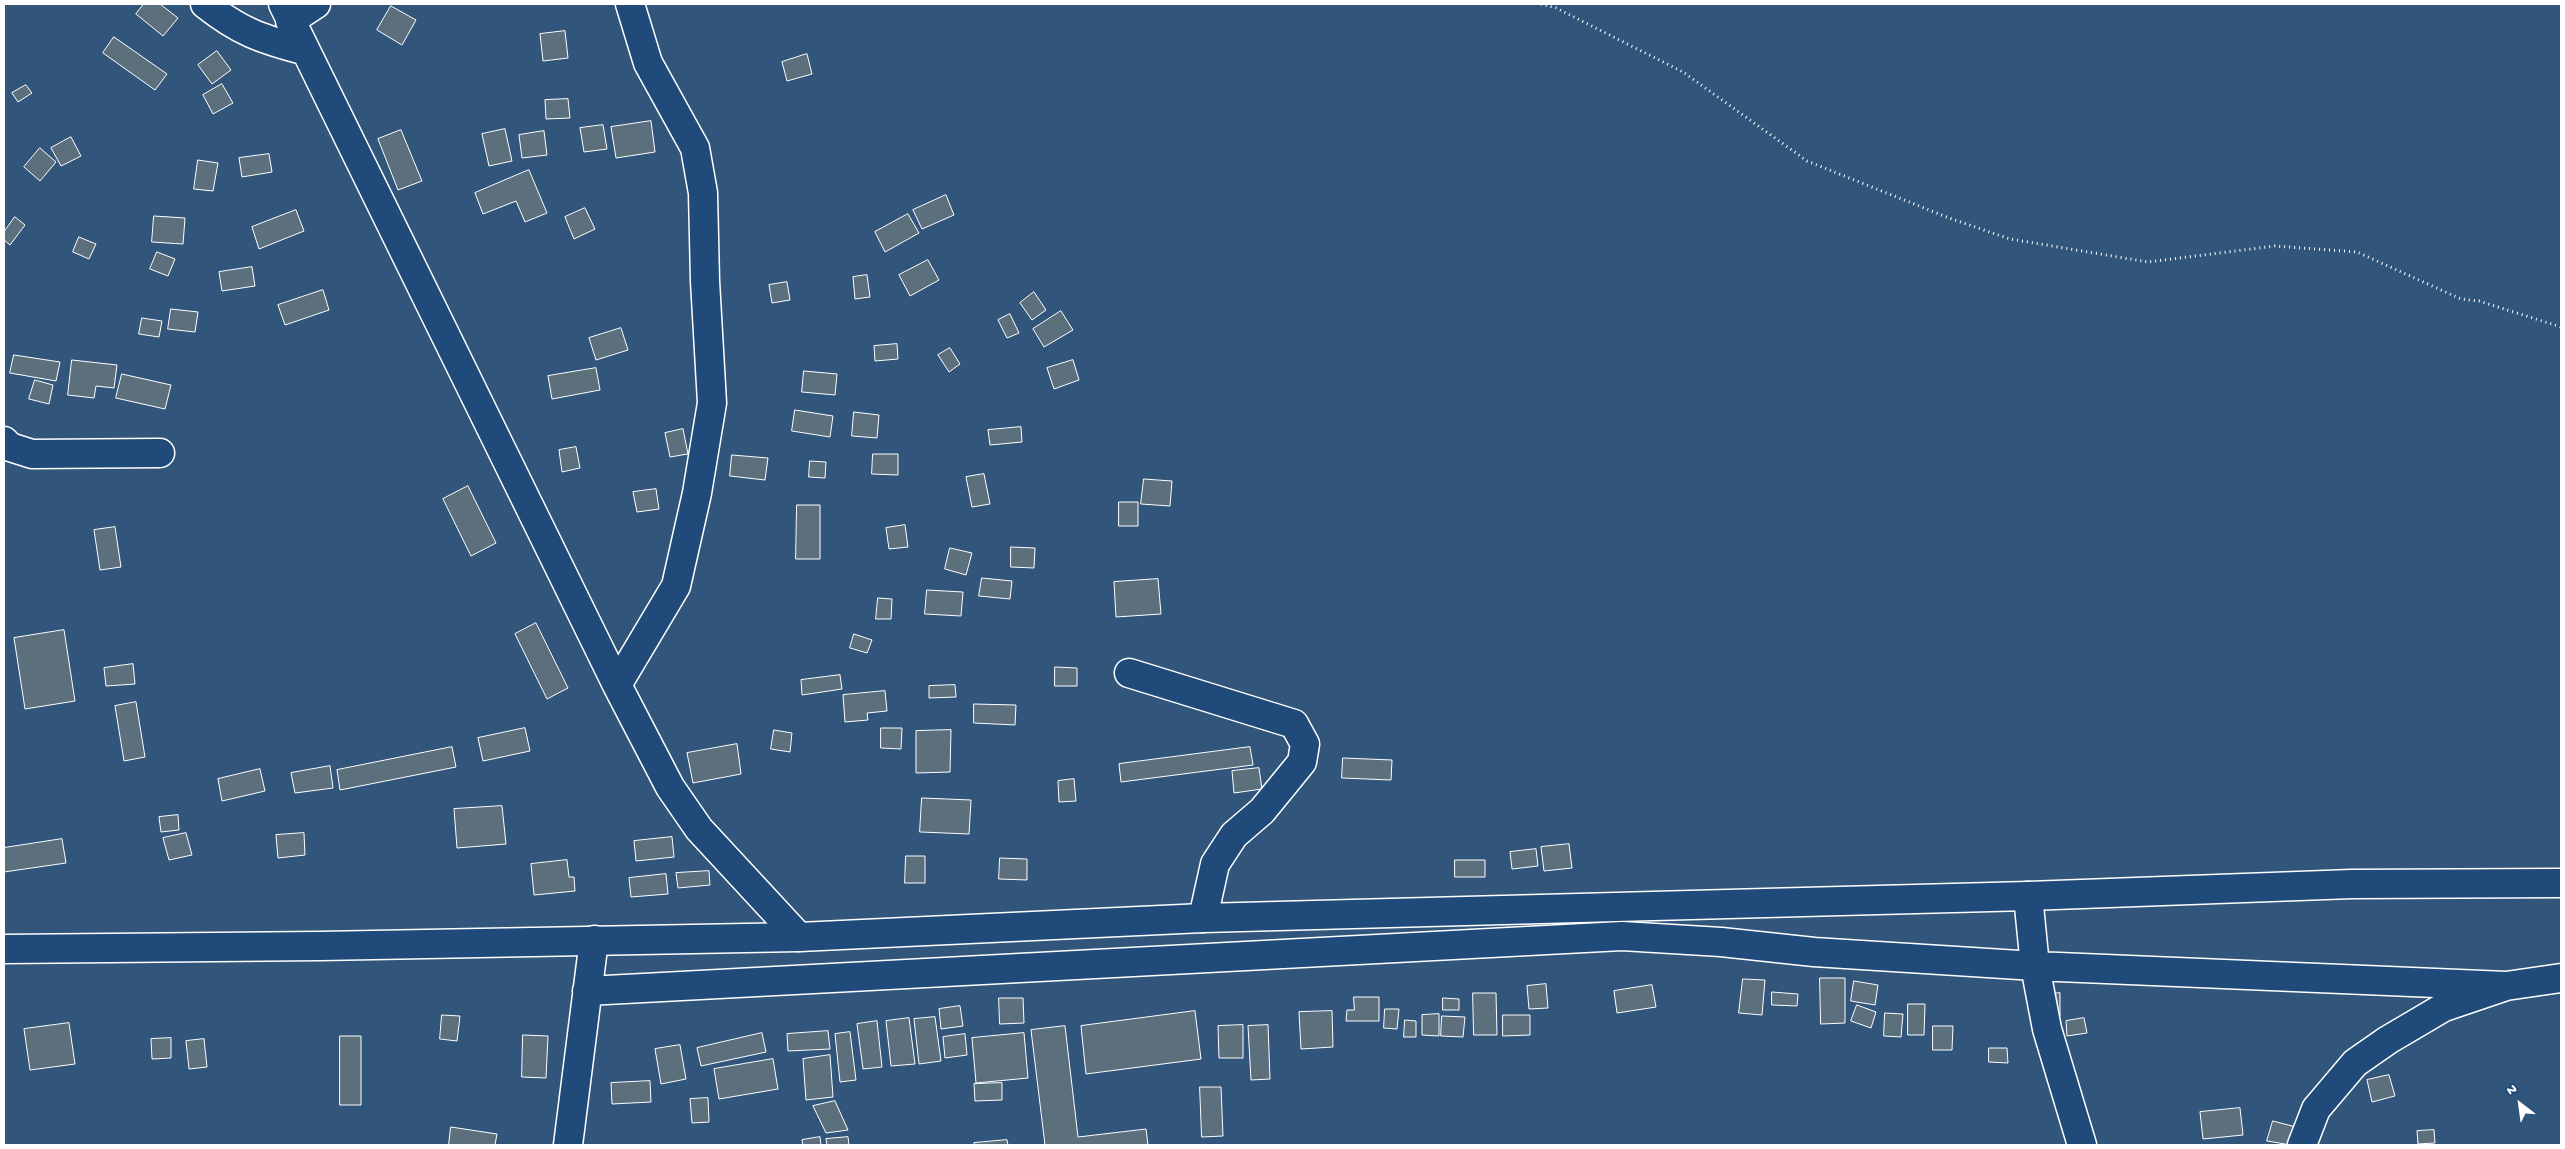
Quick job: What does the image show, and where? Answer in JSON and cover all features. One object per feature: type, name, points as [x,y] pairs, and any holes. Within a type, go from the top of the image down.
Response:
[{"type":"street","points":[[205,4],[231,24],[264,40],[304,50]]},
{"type":"street","points":[[316,4],[286,13],[617,685],[670,787],[699,829],[799,936]]},
{"type":"street","points":[[617,685],[676,586],[696,493],[712,403],[705,281],[703,193],[695,148],[648,63],[630,4]]},
{"type":"street","points":[[4,441],[10,446],[32,454],[160,454]]},
{"type":"street","points":[[1128,674],[1294,724],[1305,744],[1302,762],[1262,811],[1234,835],[1216,864],[1204,918]]},
{"type":"street","points":[[4,949],[329,946],[799,936],[1204,918],[2028,896],[2352,884],[2561,883]]},
{"type":"street","points":[[2028,896],[2035,966],[2047,1029],[2082,1145]]},
{"type":"street","points":[[588,990],[1622,936],[1721,942],[1814,952],[2035,966],[2506,986]]},
{"type":"street","points":[[568,1145],[594,940]]},
{"type":"street","points":[[2302,1145],[2316,1110],[2355,1063],[2444,1007],[2506,986],[2561,978]]},
{"type":"path","points":[[1541,4],[1556,8],[1683,72],[1807,161],[1949,218],[2010,239],[2148,262],[2275,246],[2357,252],[2461,299],[2479,301],[2561,328]]},
{"type":"building","points":[[144,4],[160,4],[178,18],[163,36],[136,14]]},
{"type":"building","points":[[391,6],[416,20],[402,45],[377,30]]},
{"type":"building","points":[[565,31],[568,58],[543,61],[540,34]]},
{"type":"building","points":[[114,37],[167,74],[155,90],[103,53]]},
{"type":"building","points":[[217,51],[231,70],[212,84],[198,65]]},
{"type":"building","points":[[807,54],[812,74],[787,81],[782,62]]},
{"type":"building","points":[[222,84],[233,103],[213,114],[203,95]]},
{"type":"building","points":[[26,85],[32,93],[18,102],[12,93]]},
{"type":"building","points":[[568,99],[570,118],[546,119],[545,100]]},
{"type":"building","points":[[651,121],[655,152],[616,158],[611,127]]},
{"type":"building","points":[[603,125],[607,149],[584,152],[580,128]]},
{"type":"building","points":[[505,129],[512,161],[489,166],[482,134]]},
{"type":"building","points":[[401,130],[422,181],[398,190],[378,139]]},
{"type":"building","points":[[544,131],[547,155],[522,158],[519,135]]},
{"type":"building","points":[[71,137],[81,156],[61,166],[51,148]]},
{"type":"building","points":[[40,148],[56,162],[40,181],[24,167]]},
{"type":"building","points":[[269,154],[272,172],[242,177],[239,158]]},
{"type":"building","points":[[198,160],[218,163],[213,191],[194,189]]},
{"type":"building","points":[[529,170],[547,213],[525,222],[516,201],[483,214],[475,193]]},
{"type":"building","points":[[946,195],[954,215],[922,229],[913,210]]},
{"type":"building","points":[[585,208],[595,229],[574,239],[565,217]]},
{"type":"building","points":[[296,210],[304,231],[259,249],[252,227]]},
{"type":"building","points":[[908,214],[919,233],[885,252],[875,232]]},
{"type":"building","points":[[154,216],[185,218],[183,244],[152,242]]},
{"type":"building","points":[[15,217],[25,225],[10,245],[4,240],[4,232]]},
{"type":"building","points":[[79,237],[96,244],[89,259],[73,252]]},
{"type":"building","points":[[157,252],[175,259],[168,276],[150,269]]},
{"type":"building","points":[[928,260],[939,280],[910,296],[899,275]]},
{"type":"building","points":[[252,267],[255,286],[222,291],[219,272]]},
{"type":"building","points":[[867,275],[870,297],[855,299],[853,277]]},
{"type":"building","points":[[787,282],[790,300],[772,303],[769,285]]},
{"type":"building","points":[[323,290],[329,310],[285,325],[278,305]]},
{"type":"building","points":[[1034,292],[1046,310],[1032,320],[1020,303]]},
{"type":"building","points":[[171,309],[198,312],[195,332],[168,329]]},
{"type":"building","points":[[1061,311],[1073,330],[1044,347],[1033,329]]},
{"type":"building","points":[[1010,314],[1019,333],[1007,338],[998,320]]},
{"type":"building","points":[[142,318],[162,321],[159,337],[139,334]]},
{"type":"building","points":[[621,328],[628,350],[596,360],[589,338]]},
{"type":"building","points":[[897,344],[898,359],[875,361],[874,346]]},
{"type":"building","points":[[950,348],[960,364],[949,372],[938,355]]},
{"type":"building","points":[[14,355],[60,362],[56,381],[10,373]]},
{"type":"building","points":[[72,360],[117,365],[114,388],[96,386],[94,398],[68,395]]},
{"type":"building","points":[[1073,360],[1079,380],[1054,389],[1047,368]]},
{"type":"building","points":[[596,368],[600,390],[552,399],[548,376]]},
{"type":"building","points":[[804,371],[837,374],[835,395],[802,392]]},
{"type":"building","points":[[122,374],[171,385],[165,409],[116,398]]},
{"type":"building","points":[[35,380],[53,385],[49,404],[29,399]]},
{"type":"building","points":[[795,410],[833,416],[830,437],[792,431]]},
{"type":"building","points":[[854,412],[879,415],[877,438],[852,436]]},
{"type":"building","points":[[1021,427],[1022,442],[990,445],[988,430]]},
{"type":"building","points":[[683,429],[688,454],[670,457],[665,433]]},
{"type":"building","points":[[576,447],[580,468],[562,472],[559,450]]},
{"type":"building","points":[[873,454],[898,454],[898,475],[872,474]]},
{"type":"building","points":[[732,455],[768,458],[765,480],[730,476]]},
{"type":"building","points":[[810,461],[826,462],[825,478],[809,477]]},
{"type":"building","points":[[984,474],[990,504],[972,507],[966,477]]},
{"type":"building","points":[[1144,479],[1172,481],[1170,506],[1141,504]]},
{"type":"building","points":[[468,486],[496,543],[471,556],[443,499]]},
{"type":"building","points":[[656,489],[659,509],[637,512],[633,492]]},
{"type":"building","points":[[1119,502],[1138,502],[1138,526],[1119,526]]},
{"type":"building","points":[[797,505],[820,505],[820,559],[796,559]]},
{"type":"building","points":[[905,525],[908,547],[889,549],[886,528]]},
{"type":"building","points":[[115,527],[121,567],[100,570],[94,530]]},
{"type":"building","points":[[1011,547],[1035,548],[1034,568],[1011,567]]},
{"type":"building","points":[[950,548],[972,553],[966,575],[945,569]]},
{"type":"building","points":[[982,578],[1012,581],[1010,599],[979,596]]},
{"type":"building","points":[[1158,579],[1161,614],[1116,617],[1114,582]]},
{"type":"building","points":[[927,590],[963,592],[961,616],[925,614]]},
{"type":"building","points":[[878,598],[892,599],[891,619],[876,619]]},
{"type":"building","points":[[536,623],[568,688],[547,699],[515,634]]},
{"type":"building","points":[[64,630],[75,701],[25,709],[14,638]]},
{"type":"building","points":[[854,634],[872,640],[867,653],[850,648]]},
{"type":"building","points":[[133,664],[135,684],[106,686],[104,668]]},
{"type":"building","points":[[1055,667],[1077,668],[1077,686],[1055,686]]},
{"type":"building","points":[[840,675],[842,689],[802,695],[801,680]]},
{"type":"building","points":[[955,685],[956,697],[929,698],[929,686]]},
{"type":"building","points":[[885,691],[887,711],[867,713],[868,720],[845,722],[843,695]]},
{"type":"building","points":[[136,702],[145,757],[124,761],[115,706]]},
{"type":"building","points":[[974,704],[1016,705],[1015,725],[974,723]]},
{"type":"building","points":[[525,728],[530,751],[483,761],[478,738]]},
{"type":"building","points":[[881,728],[902,728],[901,749],[881,748]]},
{"type":"building","points":[[774,730],[792,733],[790,752],[771,749]]},
{"type":"building","points":[[951,730],[950,772],[916,773],[916,731]]},
{"type":"building","points":[[737,744],[741,774],[693,783],[687,753]]},
{"type":"building","points":[[452,747],[456,767],[340,790],[337,770]]},
{"type":"building","points":[[1250,747],[1253,765],[1121,782],[1119,764]]},
{"type":"building","points":[[1343,758],[1392,760],[1391,780],[1342,778]]},
{"type":"building","points":[[330,766],[333,788],[295,793],[291,773]]},
{"type":"building","points":[[1259,768],[1262,789],[1234,793],[1232,771]]},
{"type":"building","points":[[260,769],[265,791],[222,801],[218,779]]},
{"type":"building","points":[[1074,779],[1076,801],[1059,802],[1058,781]]},
{"type":"building","points":[[922,798],[971,800],[969,834],[920,832]]},
{"type":"building","points":[[502,806],[506,844],[457,848],[454,809]]},
{"type":"building","points":[[178,815],[179,830],[161,832],[159,817]]},
{"type":"building","points":[[186,833],[192,855],[169,860],[163,838]]},
{"type":"building","points":[[304,833],[305,855],[278,858],[276,835]]},
{"type":"building","points":[[672,837],[674,857],[636,861],[634,841]]},
{"type":"building","points":[[62,839],[66,863],[4,872],[4,848]]},
{"type":"building","points":[[1569,844],[1572,868],[1544,871],[1541,847]]},
{"type":"building","points":[[1536,849],[1538,866],[1512,869],[1510,852]]},
{"type":"building","points":[[906,856],[925,856],[925,883],[905,883]]},
{"type":"building","points":[[1000,858],[1027,859],[1027,880],[999,879]]},
{"type":"building","points":[[567,860],[569,877],[574,877],[575,891],[534,895],[531,864]]},
{"type":"building","points":[[1455,860],[1485,860],[1485,877],[1455,877]]},
{"type":"building","points":[[709,871],[710,885],[678,888],[676,873]]},
{"type":"building","points":[[666,874],[668,894],[631,897],[629,878]]},
{"type":"building","points":[[1820,978],[1845,978],[1845,1023],[1821,1024]]},
{"type":"building","points":[[1743,979],[1765,980],[1762,1015],[1739,1013]]},
{"type":"building","points":[[1854,981],[1878,985],[1875,1005],[1851,1001]]},
{"type":"building","points":[[1546,984],[1548,1008],[1529,1009],[1527,986]]},
{"type":"building","points":[[1652,985],[1656,1007],[1617,1013],[1614,991]]},
{"type":"building","points":[[1772,992],[1798,994],[1797,1006],[1772,1005]]},
{"type":"building","points":[[1473,993],[1496,993],[1497,1035],[1474,1035]]},
{"type":"building","points":[[2060,993],[2060,1016],[2052,1016],[2052,994]]},
{"type":"building","points":[[1354,997],[1379,997],[1379,1021],[1346,1021],[1347,1010],[1354,1010]]},
{"type":"building","points":[[999,998],[1023,998],[1024,1023],[1000,1024]]},
{"type":"building","points":[[1443,998],[1459,999],[1459,1010],[1443,1010]]},
{"type":"building","points":[[1908,1004],[1925,1004],[1924,1035],[1908,1035]]},
{"type":"building","points":[[1857,1005],[1876,1012],[1871,1028],[1851,1021]]},
{"type":"building","points":[[960,1006],[963,1026],[941,1029],[939,1009]]},
{"type":"building","points":[[1385,1009],[1399,1009],[1397,1029],[1384,1028]]},
{"type":"building","points":[[1195,1011],[1201,1059],[1086,1074],[1081,1026]]},
{"type":"building","points":[[1332,1011],[1333,1047],[1301,1049],[1299,1012]]},
{"type":"building","points":[[1885,1013],[1903,1014],[1901,1037],[1884,1036]]},
{"type":"building","points":[[1439,1014],[1439,1036],[1422,1035],[1422,1015]]},
{"type":"building","points":[[442,1015],[460,1016],[457,1041],[440,1039]]},
{"type":"building","points":[[1503,1015],[1530,1015],[1530,1035],[1503,1036]]},
{"type":"building","points":[[1442,1016],[1465,1017],[1463,1037],[1441,1036]]},
{"type":"building","points":[[935,1017],[941,1061],[919,1064],[914,1019]]},
{"type":"building","points":[[909,1018],[915,1064],[891,1066],[886,1021]]},
{"type":"building","points":[[2084,1018],[2087,1033],[2067,1036],[2066,1021]]},
{"type":"building","points":[[1405,1020],[1416,1021],[1416,1037],[1404,1037]]},
{"type":"building","points":[[877,1021],[882,1067],[863,1069],[857,1024]]},
{"type":"building","points":[[69,1023],[75,1064],[30,1070],[24,1029]]},
{"type":"building","points":[[1243,1025],[1243,1058],[1219,1058],[1218,1026]]},
{"type":"building","points":[[1268,1025],[1270,1079],[1251,1080],[1248,1026]]},
{"type":"building","points":[[1065,1026],[1078,1137],[1146,1129],[1148,1145],[1045,1145],[1031,1030]]},
{"type":"building","points":[[1933,1026],[1953,1026],[1952,1050],[1933,1050]]},
{"type":"building","points":[[828,1031],[830,1049],[788,1051],[787,1034]]},
{"type":"building","points":[[850,1032],[856,1080],[840,1082],[835,1034]]},
{"type":"building","points":[[762,1033],[766,1052],[701,1066],[697,1048]]},
{"type":"building","points":[[1024,1033],[1028,1078],[976,1083],[972,1038]]},
{"type":"building","points":[[965,1034],[967,1055],[945,1058],[943,1037]]},
{"type":"building","points":[[523,1035],[548,1036],[546,1078],[522,1077]]},
{"type":"building","points":[[340,1036],[361,1036],[361,1105],[340,1105]]},
{"type":"building","points":[[171,1038],[171,1058],[152,1059],[151,1039]]},
{"type":"building","points":[[204,1039],[207,1067],[189,1069],[186,1041]]},
{"type":"building","points":[[680,1045],[686,1079],[661,1084],[655,1049]]},
{"type":"building","points":[[1989,1048],[2007,1048],[2008,1063],[1989,1062]]},
{"type":"building","points":[[830,1055],[833,1097],[806,1100],[803,1059]]},
{"type":"building","points":[[773,1059],[778,1089],[719,1099],[714,1069]]},
{"type":"building","points":[[2389,1075],[2395,1096],[2372,1102],[2367,1080]]},
{"type":"building","points":[[650,1081],[651,1102],[612,1104],[611,1083]]},
{"type":"building","points":[[1002,1083],[1002,1100],[975,1101],[974,1084]]},
{"type":"building","points":[[1200,1087],[1221,1087],[1223,1136],[1202,1137]]},
{"type":"building","points":[[708,1098],[709,1122],[692,1123],[690,1099]]},
{"type":"building","points":[[835,1101],[848,1130],[826,1133],[813,1106]]},
{"type":"building","points":[[2240,1108],[2243,1135],[2203,1139],[2200,1112]]},
{"type":"building","points":[[2273,1121],[2296,1127],[2291,1145],[2267,1141]]},
{"type":"building","points":[[451,1127],[497,1134],[495,1145],[449,1145]]},
{"type":"building","points":[[2434,1130],[2435,1143],[2418,1144],[2417,1131]]},
{"type":"building","points":[[820,1137],[821,1145],[803,1145],[802,1140]]},
{"type":"building","points":[[848,1137],[849,1145],[827,1145],[826,1139]]},
{"type":"building","points":[[1007,1140],[1008,1145],[974,1145],[974,1143]]}]
